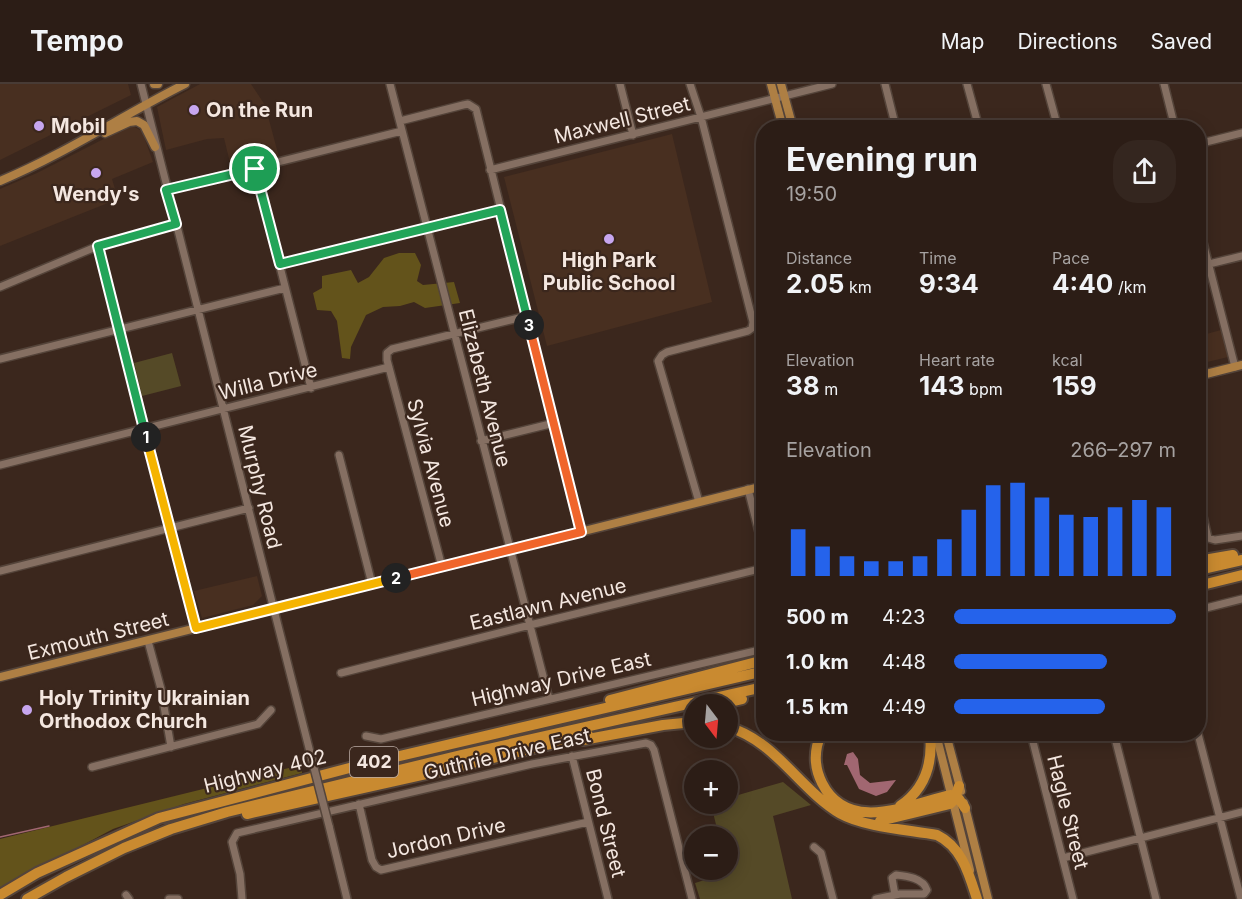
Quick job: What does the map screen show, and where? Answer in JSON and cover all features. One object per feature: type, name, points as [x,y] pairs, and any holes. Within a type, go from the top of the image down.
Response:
[{"type":"highway","points":[[1206,560],[1242,554]]},
{"type":"highway","points":[[1206,568],[1242,560]]},
{"type":"highway","points":[[1206,578],[1242,570]]},
{"type":"highway","points":[[1206,584],[1242,575]]},
{"type":"highway","points":[[1206,591],[1242,583]]},
{"type":"highway","points":[[361,765],[445,741],[756,663]]},
{"type":"highway","name":"Highway 402","points":[[0,895],[37,873],[159,818],[361,765],[756,673]]},
{"type":"highway","points":[[513,743],[756,684]]},
{"type":"highway","name":"Highway 402","points":[[27,899],[66,877],[149,838],[205,818],[513,743],[756,689]]},
{"type":"highway","points":[[738,700],[756,696]]},
{"type":"highway","points":[[66,877],[159,839],[215,822],[684,712]]},
{"type":"highway","points":[[542,747],[684,723]]},
{"type":"highway","points":[[738,731],[756,740]]},
{"type":"highway","points":[[757,741],[769,749],[822,801],[850,818],[937,835],[946,839],[956,849],[969,873],[977,899]]},
{"type":"highway","points":[[819,741],[816,761],[826,790],[840,803],[856,811],[886,812],[955,795]]},
{"type":"highway","points":[[886,812],[906,802],[923,782],[930,760],[930,741]]},
{"type":"highway","points":[[868,823],[900,818],[937,808],[955,795]]},
{"type":"highway","points":[[955,795],[965,808]]},
{"type":"main road","points":[[0,181],[85,140],[145,104],[185,84]]},
{"type":"main road","points":[[771,84],[780,97],[790,120]]},
{"type":"main road","points":[[781,84],[782,120]]},
{"type":"main road","points":[[85,140],[135,120],[144,125],[155,147]]},
{"type":"main road","points":[[1206,374],[1238,366]]},
{"type":"main road","name":"Exmouth Street","points":[[0,677],[756,488]]},
{"type":"main road","points":[[938,741],[955,795]]},
{"type":"main road","points":[[947,741],[955,795],[977,899]]},
{"type":"main road","points":[[965,808],[988,899]]},
{"type":"street","name":"Murphy Road","points":[[141,84],[155,147],[347,899]]},
{"type":"street","name":"Elizabeth Avenue","points":[[390,84],[549,699]]},
{"type":"street","points":[[620,84],[633,135]]},
{"type":"street","points":[[690,84],[701,117],[753,322],[751,330],[667,352],[658,361],[699,502]]},
{"type":"street","name":"Maxwell Street","points":[[490,170],[832,84]]},
{"type":"street","points":[[885,84],[894,120]]},
{"type":"street","points":[[967,84],[977,120]]},
{"type":"street","points":[[1046,84],[1056,120]]},
{"type":"street","points":[[1164,84],[1173,120]]},
{"type":"street","points":[[400,121],[464,105],[472,106],[476,110],[581,532]]},
{"type":"street","points":[[166,190],[402,131]]},
{"type":"street","points":[[1206,142],[1242,133]]},
{"type":"street","points":[[255,169],[311,388]]},
{"type":"street","points":[[280,264],[500,210]]},
{"type":"street","points":[[0,287],[98,246],[176,224]]},
{"type":"street","points":[[98,246],[196,628]]},
{"type":"street","points":[[1206,253],[1238,366]]},
{"type":"street","points":[[1209,264],[1242,256]]},
{"type":"street","points":[[0,360],[285,288]]},
{"type":"street","points":[[389,368],[387,356],[389,351],[527,316]]},
{"type":"street","name":"Willa Drive","points":[[0,465],[389,368]]},
{"type":"street","name":"Sylvia Avenue","points":[[389,368],[442,567]]},
{"type":"street","points":[[481,441],[554,423]]},
{"type":"street","points":[[339,455],[372,584]]},
{"type":"street","points":[[748,489],[756,520]]},
{"type":"street","points":[[0,571],[249,508]]},
{"type":"street","points":[[1206,532],[1208,538],[1211,539],[1242,536]]},
{"type":"street","name":"Eastlawn Avenue","points":[[340,673],[756,570]]},
{"type":"street","points":[[1206,608],[1242,599]]},
{"type":"street","points":[[148,640],[161,689],[171,747]]},
{"type":"street","name":"Highway Drive East","points":[[366,736],[381,739],[756,651]]},
{"type":"street","points":[[92,767],[258,724],[271,710]]},
{"type":"street","name":"Hagle Street","points":[[1032,741],[1073,899]]},
{"type":"street","points":[[1116,741],[1156,899]]},
{"type":"street","points":[[1200,741],[1241,899]]},
{"type":"street","name":"Guthrie Drive East","points":[[242,899],[242,885],[233,838],[241,831],[572,756],[646,743],[654,750],[692,899]]},
{"type":"street","name":"Bond Street","points":[[572,756],[608,899]]},
{"type":"street","name":"Jordon Drive","points":[[359,804],[372,860],[381,870],[588,822]]},
{"type":"street","points":[[1063,858],[1242,812]]},
{"type":"street","points":[[814,847],[821,853],[833,899]]},
{"type":"street","points":[[876,899],[895,895],[924,894],[926,886],[921,881],[896,874],[892,879],[895,895]]},
{"type":"street","points":[[169,899],[178,899]]},
{"type":"shaded area","points":[[0,84],[128,84],[131,95],[0,160]]},
{"type":"shaded area","points":[[200,84],[251,84],[265,105],[279,157],[231,167],[224,138],[207,139],[166,150],[157,107]]},
{"type":"shaded area","points":[[131,125],[142,131],[153,162],[112,179],[118,199],[0,246],[0,189],[37,173]]},
{"type":"shaded area","name":"High Park Public School","points":[[672,134],[712,302],[547,346],[504,177]]},
{"type":"shaded area","points":[[399,253],[415,253],[421,265],[417,281],[423,285],[454,282],[460,303],[425,308],[414,302],[383,307],[366,315],[351,347],[350,359],[342,358],[337,321],[331,311],[317,310],[313,293],[322,288],[322,276],[351,270],[358,283],[369,277],[384,258]]},
{"type":"shaded area","points":[[1221,330],[1228,357],[1206,362],[1206,334]]},
{"type":"shaded area","points":[[172,353],[181,386],[142,396],[134,363]]},
{"type":"shaded area","points":[[257,576],[262,596],[253,605],[202,618],[194,591]]},
{"type":"shaded area","points":[[853,752],[858,759],[860,775],[870,783],[896,780],[887,792],[876,796],[859,789],[847,765],[844,765],[847,754]]},
{"type":"shaded area","points":[[301,765],[302,773],[184,804],[113,829],[0,889],[0,839]]},
{"type":"shaded area","points":[[783,782],[811,805],[773,816],[792,899],[700,899],[695,883],[705,880],[738,880],[738,826],[716,826],[713,814],[738,814],[738,795]]},
{"type":"waterway","points":[[0,837],[49,826]]},
{"type":"place","name":"On the Run","points":[[194,110]]},
{"type":"place","name":"Mobil","points":[[39,126]]},
{"type":"place","name":"Wendy's","points":[[96,173]]},
{"type":"place","name":"High Park Public School","points":[[609,239]]},
{"type":"place","name":"Holy Trinity Ukrainian Orthodox Church","points":[[27,710]]},
{"type":"route","points":[[255,169],[280,264],[500,210],[581,532],[196,628],[98,246],[176,224],[166,190],[255,169]]}]
